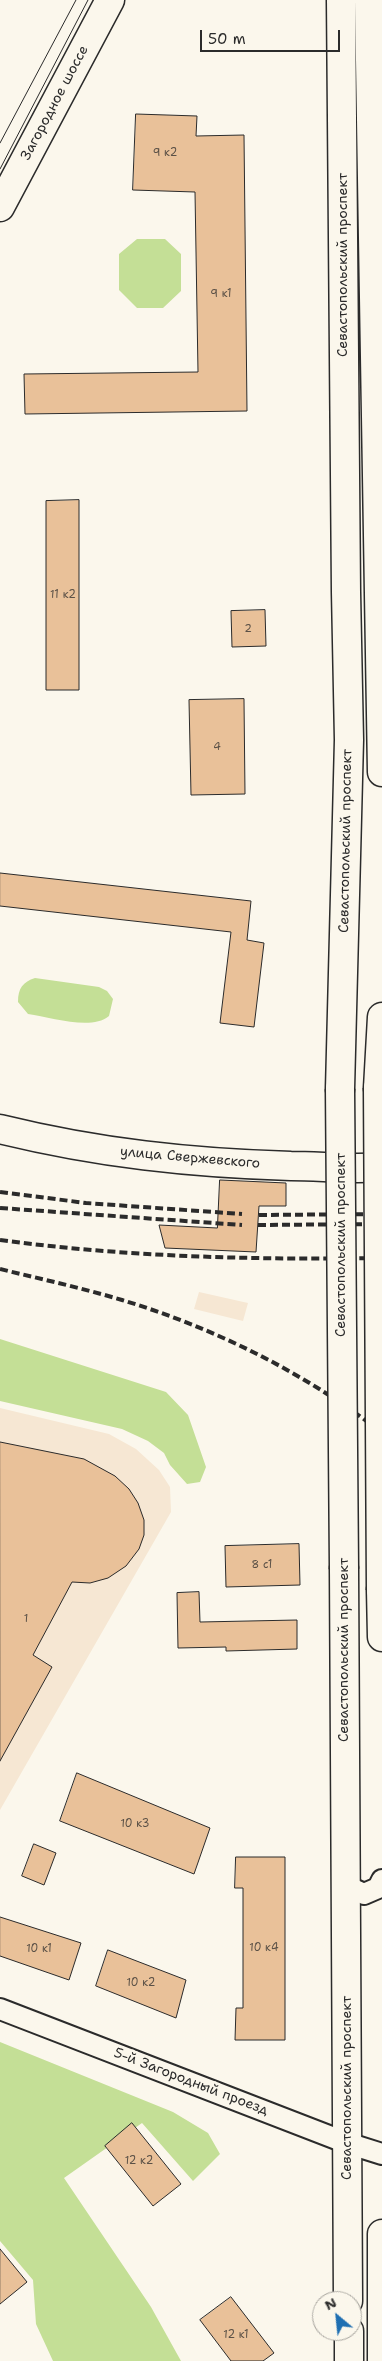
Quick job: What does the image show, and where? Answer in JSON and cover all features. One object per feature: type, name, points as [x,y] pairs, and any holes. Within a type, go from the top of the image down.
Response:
[{"type":"main road","name":"Загородное шоссе","points":[[0,207],[110,0]]},
{"type":"main road","name":"Севастопольский проспект","points":[[341,0],[345,530],[349,740],[340,1089],[348,2291]]},
{"type":"main road","name":"Севастопольский проспект","points":[[369,0],[382,772]]},
{"type":"main road","points":[[382,1017],[378,1088],[382,1637]]},
{"type":"main road","name":"улица Свержевского","points":[[0,1129],[53,1142],[139,1156],[243,1164],[382,1167]]},
{"type":"main road","points":[[382,2234],[382,2361]]},
{"type":"main road","points":[[349,2341],[349,2361]]},
{"type":"street","points":[[345,530],[350,542],[362,546],[373,541],[378,530]]},
{"type":"street","points":[[346,616],[351,604],[363,599],[380,607]]},
{"type":"street","points":[[345,1875],[351,1888],[364,1894],[378,1888],[382,1880]]},
{"type":"street","name":"5-й Загородный проезд","points":[[0,2009],[347,2143],[382,2154]]},
{"type":"shaded area","points":[[199,1292],[248,1303],[243,1321],[194,1309]]},
{"type":"shaded area","points":[[0,1408],[109,1434],[136,1449],[159,1470],[170,1487],[171,1512],[0,1810]]},
{"type":"green space","points":[[137,239],[165,239],[181,254],[181,291],[163,308],[137,308],[119,290],[119,254]]},
{"type":"green space","points":[[35,978],[99,987],[107,991],[113,999],[109,1016],[101,1020],[82,1023],[28,1014],[18,1002],[19,993],[27,981]]},
{"type":"green space","points":[[0,1339],[166,1392],[188,1415],[206,1467],[200,1482],[187,1484],[170,1465],[164,1453],[148,1441],[122,1429],[0,1401]]},
{"type":"green space","points":[[0,2042],[173,2112],[208,2133],[220,2154],[193,2181],[142,2123],[64,2178],[151,2307],[181,2361],[53,2361],[36,2324],[33,2280],[0,2241]]},
{"type":"building","points":[[136,114],[197,116],[196,136],[244,135],[247,411],[25,414],[24,374],[198,372],[195,192],[133,190]]},
{"type":"building","points":[[79,500],[79,690],[46,690],[46,501]]},
{"type":"building","points":[[265,610],[266,646],[232,647],[231,611]]},
{"type":"building","points":[[244,699],[245,794],[191,795],[189,700]]},
{"type":"building","points":[[0,873],[251,901],[247,940],[264,943],[254,1027],[220,1023],[231,932],[0,906]]},
{"type":"building","points":[[220,1180],[286,1183],[286,1206],[259,1206],[256,1252],[165,1248],[159,1225],[217,1228]]},
{"type":"building","points":[[0,1442],[84,1459],[115,1476],[129,1489],[138,1503],[144,1520],[144,1535],[139,1549],[126,1566],[108,1578],[90,1583],[72,1582],[33,1655],[52,1667],[0,1761]]},
{"type":"building","points":[[299,1544],[300,1585],[226,1587],[225,1546]]},
{"type":"building","points":[[199,1592],[200,1622],[297,1620],[297,1649],[226,1651],[226,1647],[178,1648],[177,1593]]},
{"type":"building","points":[[77,1773],[210,1828],[194,1874],[60,1821]]},
{"type":"building","points":[[34,1844],[56,1853],[44,1885],[22,1876]]},
{"type":"building","points":[[236,1857],[285,1857],[285,2040],[235,2040],[236,2008],[243,2008],[243,1888],[235,1888]]},
{"type":"building","points":[[0,1917],[81,1943],[69,1980],[0,1956]]},
{"type":"building","points":[[108,1950],[186,1980],[176,2018],[96,1986]]},
{"type":"building","points":[[132,2123],[181,2184],[153,2206],[105,2146]]},
{"type":"building","points":[[0,2249],[27,2282],[0,2304]]},
{"type":"building","points":[[231,2297],[274,2353],[263,2361],[231,2361],[200,2320]]},
{"type":"tram line","points":[[0,143],[76,0]]},
{"type":"tram line","points":[[0,169],[88,0]]},
{"type":"railway","points":[[0,1192],[86,1203],[242,1214]]},
{"type":"railway","points":[[0,1208],[242,1225]]},
{"type":"railway","points":[[259,1215],[382,1214]]},
{"type":"railway","points":[[258,1225],[382,1224]]},
{"type":"railway","points":[[0,1240],[143,1254],[239,1258],[382,1258]]},
{"type":"railway","points":[[0,1269],[122,1300],[191,1324],[291,1372],[353,1411],[382,1433]]}]
